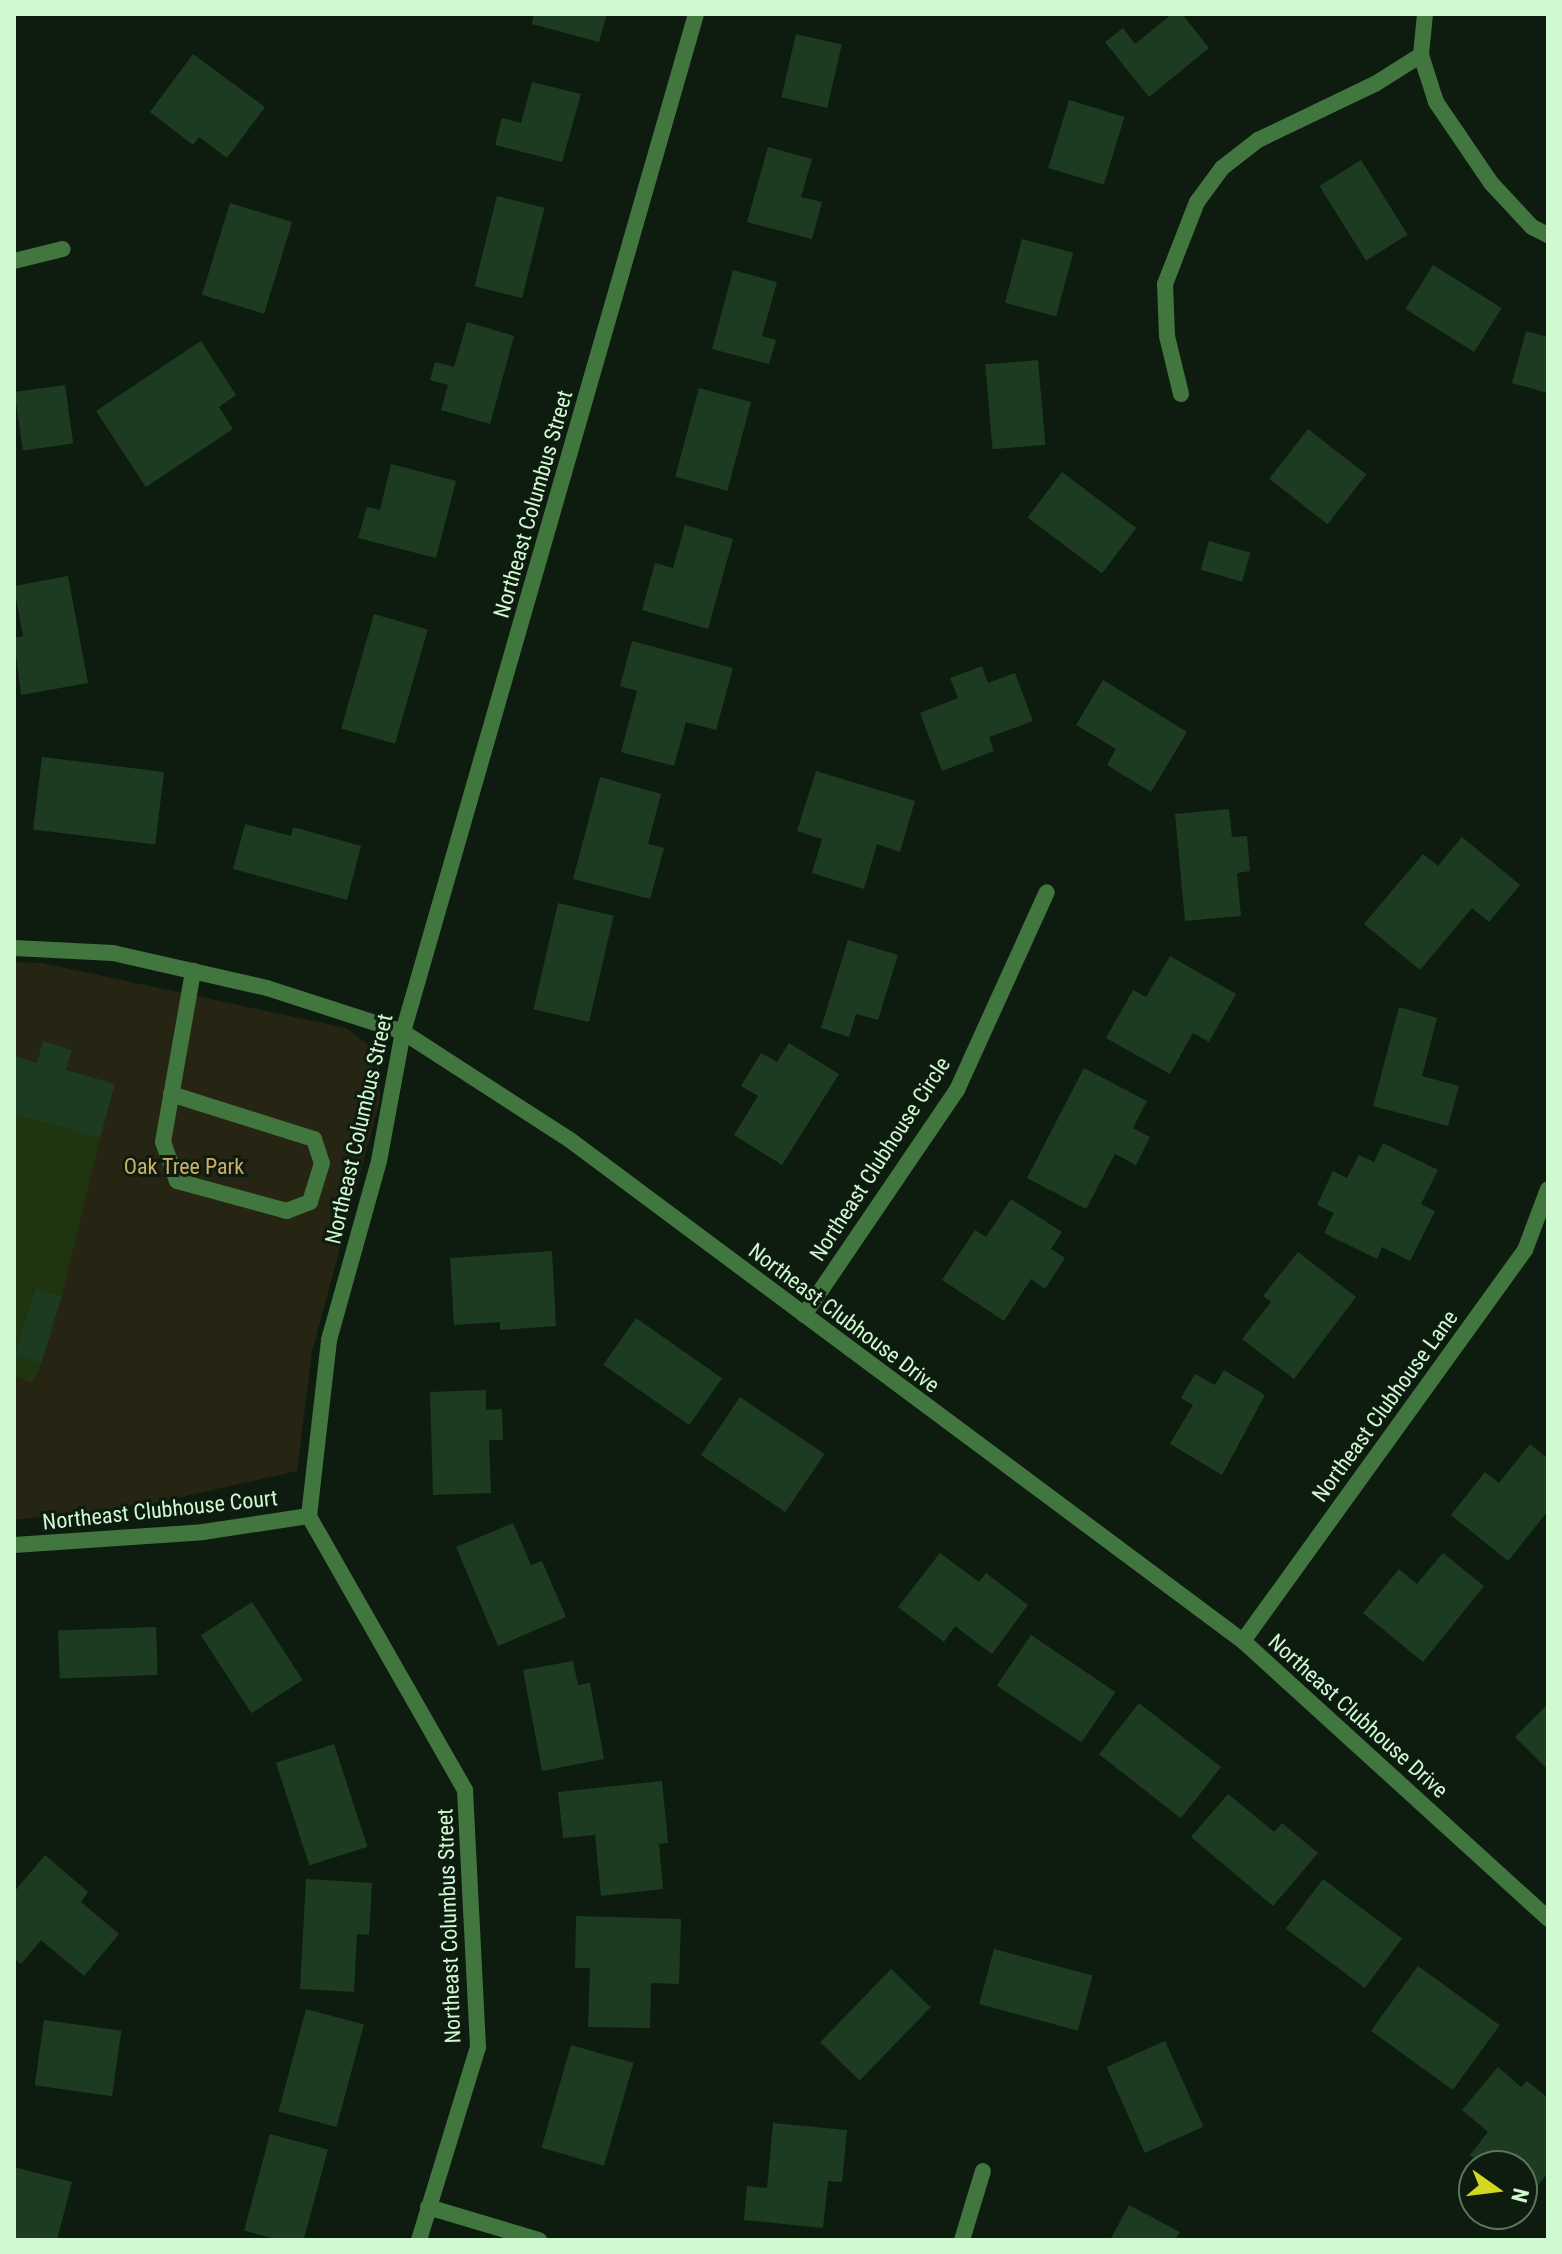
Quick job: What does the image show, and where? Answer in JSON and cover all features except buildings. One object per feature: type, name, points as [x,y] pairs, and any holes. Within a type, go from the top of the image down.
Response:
[{"type":"street","name":"Northeast Columbus Street","points":[[419,2240],[478,2047],[465,1790],[309,1516],[329,1340],[379,1161],[403,1032],[696,14]]},
{"type":"street","points":[[1425,14],[1421,55],[1436,102],[1491,183],[1532,227],[1548,235]]},
{"type":"street","points":[[1181,394],[1167,336],[1165,284],[1197,202],[1222,168],[1258,140],[1375,84],[1421,55]]},
{"type":"street","points":[[14,261],[63,249]]},
{"type":"street","name":"Northeast Clubhouse Circle","points":[[804,1315],[957,1090],[1047,892]]},
{"type":"street","name":"Northeast Clubhouse Drive","points":[[14,948],[113,953],[193,971],[403,1032],[570,1140],[1243,1641],[1548,1919]]},
{"type":"street","points":[[171,1094],[314,1139],[322,1163],[310,1202],[287,1211],[177,1181],[163,1142],[171,1094],[193,971]]},
{"type":"street","name":"Northeast Clubhouse Lane","points":[[1243,1641],[1525,1250],[1548,1189]]},
{"type":"street","name":"Northeast Clubhouse Court","points":[[14,1545],[203,1532],[309,1516]]},
{"type":"street","points":[[962,2240],[983,2171]]},
{"type":"street","points":[[428,2207],[539,2240]]},
{"type":"green space","name":"Oak Tree Park","points":[[14,962],[42,963],[346,1028],[379,1053],[380,1100],[312,1352],[297,1471],[151,1504],[14,1520]]},
{"type":"shaded area","points":[[14,1114],[100,1138],[62,1296],[34,1288],[15,1354],[42,1363],[33,1383],[14,1376]]}]
